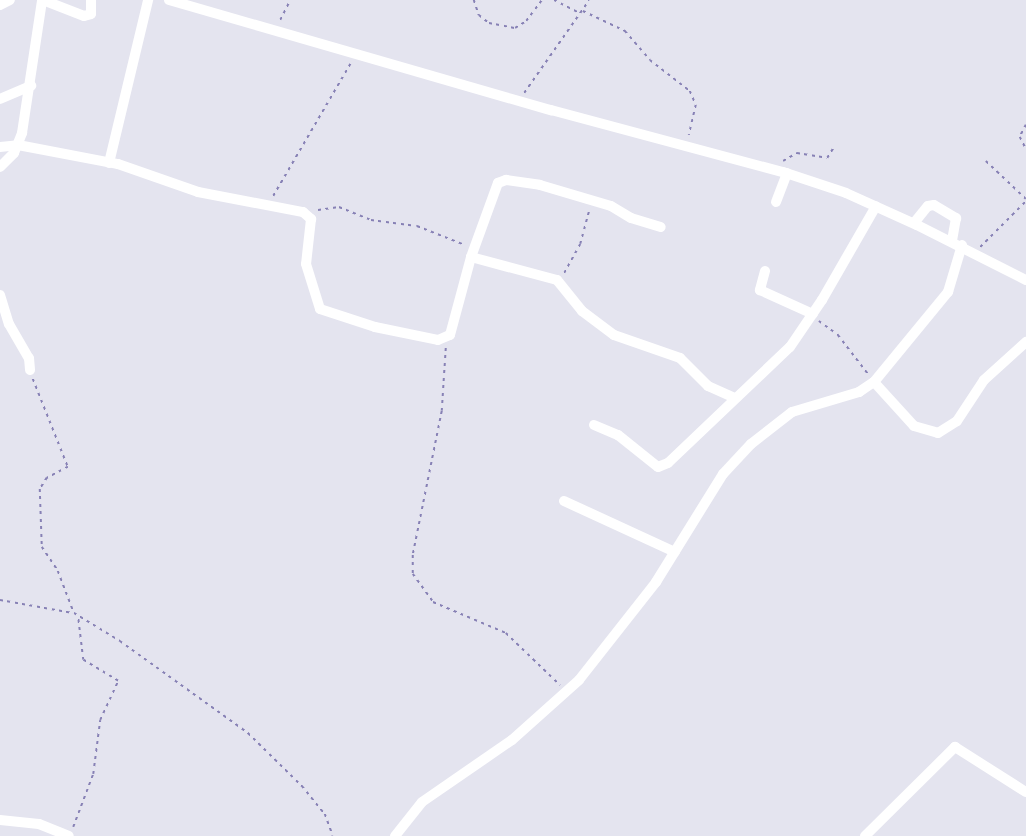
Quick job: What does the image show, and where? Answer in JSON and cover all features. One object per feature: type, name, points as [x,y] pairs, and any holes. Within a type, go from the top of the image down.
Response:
[{"type":"street","points":[[0,5],[10,0]]},
{"type":"street","points":[[0,167],[18,145],[31,86],[42,0],[84,16],[91,14],[91,0]]},
{"type":"street","points":[[109,163],[148,0]]},
{"type":"street","points":[[169,0],[787,173],[876,206],[914,223],[977,253],[1026,280]]},
{"type":"street","points":[[0,99],[31,86]]},
{"type":"street","points":[[0,147],[18,145],[109,163],[198,192],[265,204],[309,215],[311,228],[306,264],[320,309],[438,340],[450,335],[472,254],[498,183],[515,180],[540,185],[593,200],[661,227]]},
{"type":"street","points":[[776,202],[787,173]]},
{"type":"street","points":[[395,836],[422,802],[512,740],[567,692],[630,617],[675,552],[723,474],[773,425],[792,412],[829,404],[874,382],[948,292],[957,243],[956,218],[934,205],[928,206],[914,223]]},
{"type":"street","points":[[594,425],[618,435],[653,464],[662,467],[790,347],[813,315],[876,206]]},
{"type":"street","points":[[472,254],[560,281],[582,310],[614,335],[680,358],[708,386],[735,398]]},
{"type":"street","points":[[765,271],[760,290],[813,315]]},
{"type":"street","points":[[0,295],[9,324],[29,358],[30,370]]},
{"type":"street","points":[[874,382],[908,422],[938,433],[957,421],[984,380],[1026,342]]},
{"type":"street","points":[[564,501],[675,552]]},
{"type":"street","points":[[865,836],[955,747],[1026,792]]},
{"type":"street","points":[[0,820],[39,824],[69,836]]},
{"type":"path","points":[[275,29],[290,0]]},
{"type":"path","points":[[474,0],[479,15],[489,23],[515,28],[526,21],[542,0]]},
{"type":"path","points":[[554,0],[625,31],[650,60],[690,91],[695,98],[695,116],[686,145]]},
{"type":"path","points":[[516,99],[525,93],[589,0]]},
{"type":"path","points":[[265,204],[309,139],[356,52]]},
{"type":"path","points":[[1026,125],[1020,137],[1026,149]]},
{"type":"path","points":[[773,169],[797,153],[827,158],[834,147]]},
{"type":"path","points":[[977,253],[987,237],[1026,200],[986,161]]},
{"type":"path","points":[[560,281],[580,244],[593,200]]},
{"type":"path","points":[[309,215],[324,208],[339,207],[371,220],[434,231],[472,254]]},
{"type":"path","points":[[813,315],[838,335],[874,382]]},
{"type":"path","points":[[450,335],[444,358],[439,432],[413,555],[413,573],[433,602],[506,633],[567,692]]},
{"type":"path","points":[[30,370],[67,463],[65,470],[42,483],[39,519],[44,553],[57,571],[74,613],[120,641],[248,733],[302,786],[325,814],[333,836]]},
{"type":"path","points":[[0,600],[74,613]]},
{"type":"path","points":[[69,836],[93,774],[100,720],[118,681],[83,660],[78,617]]}]
